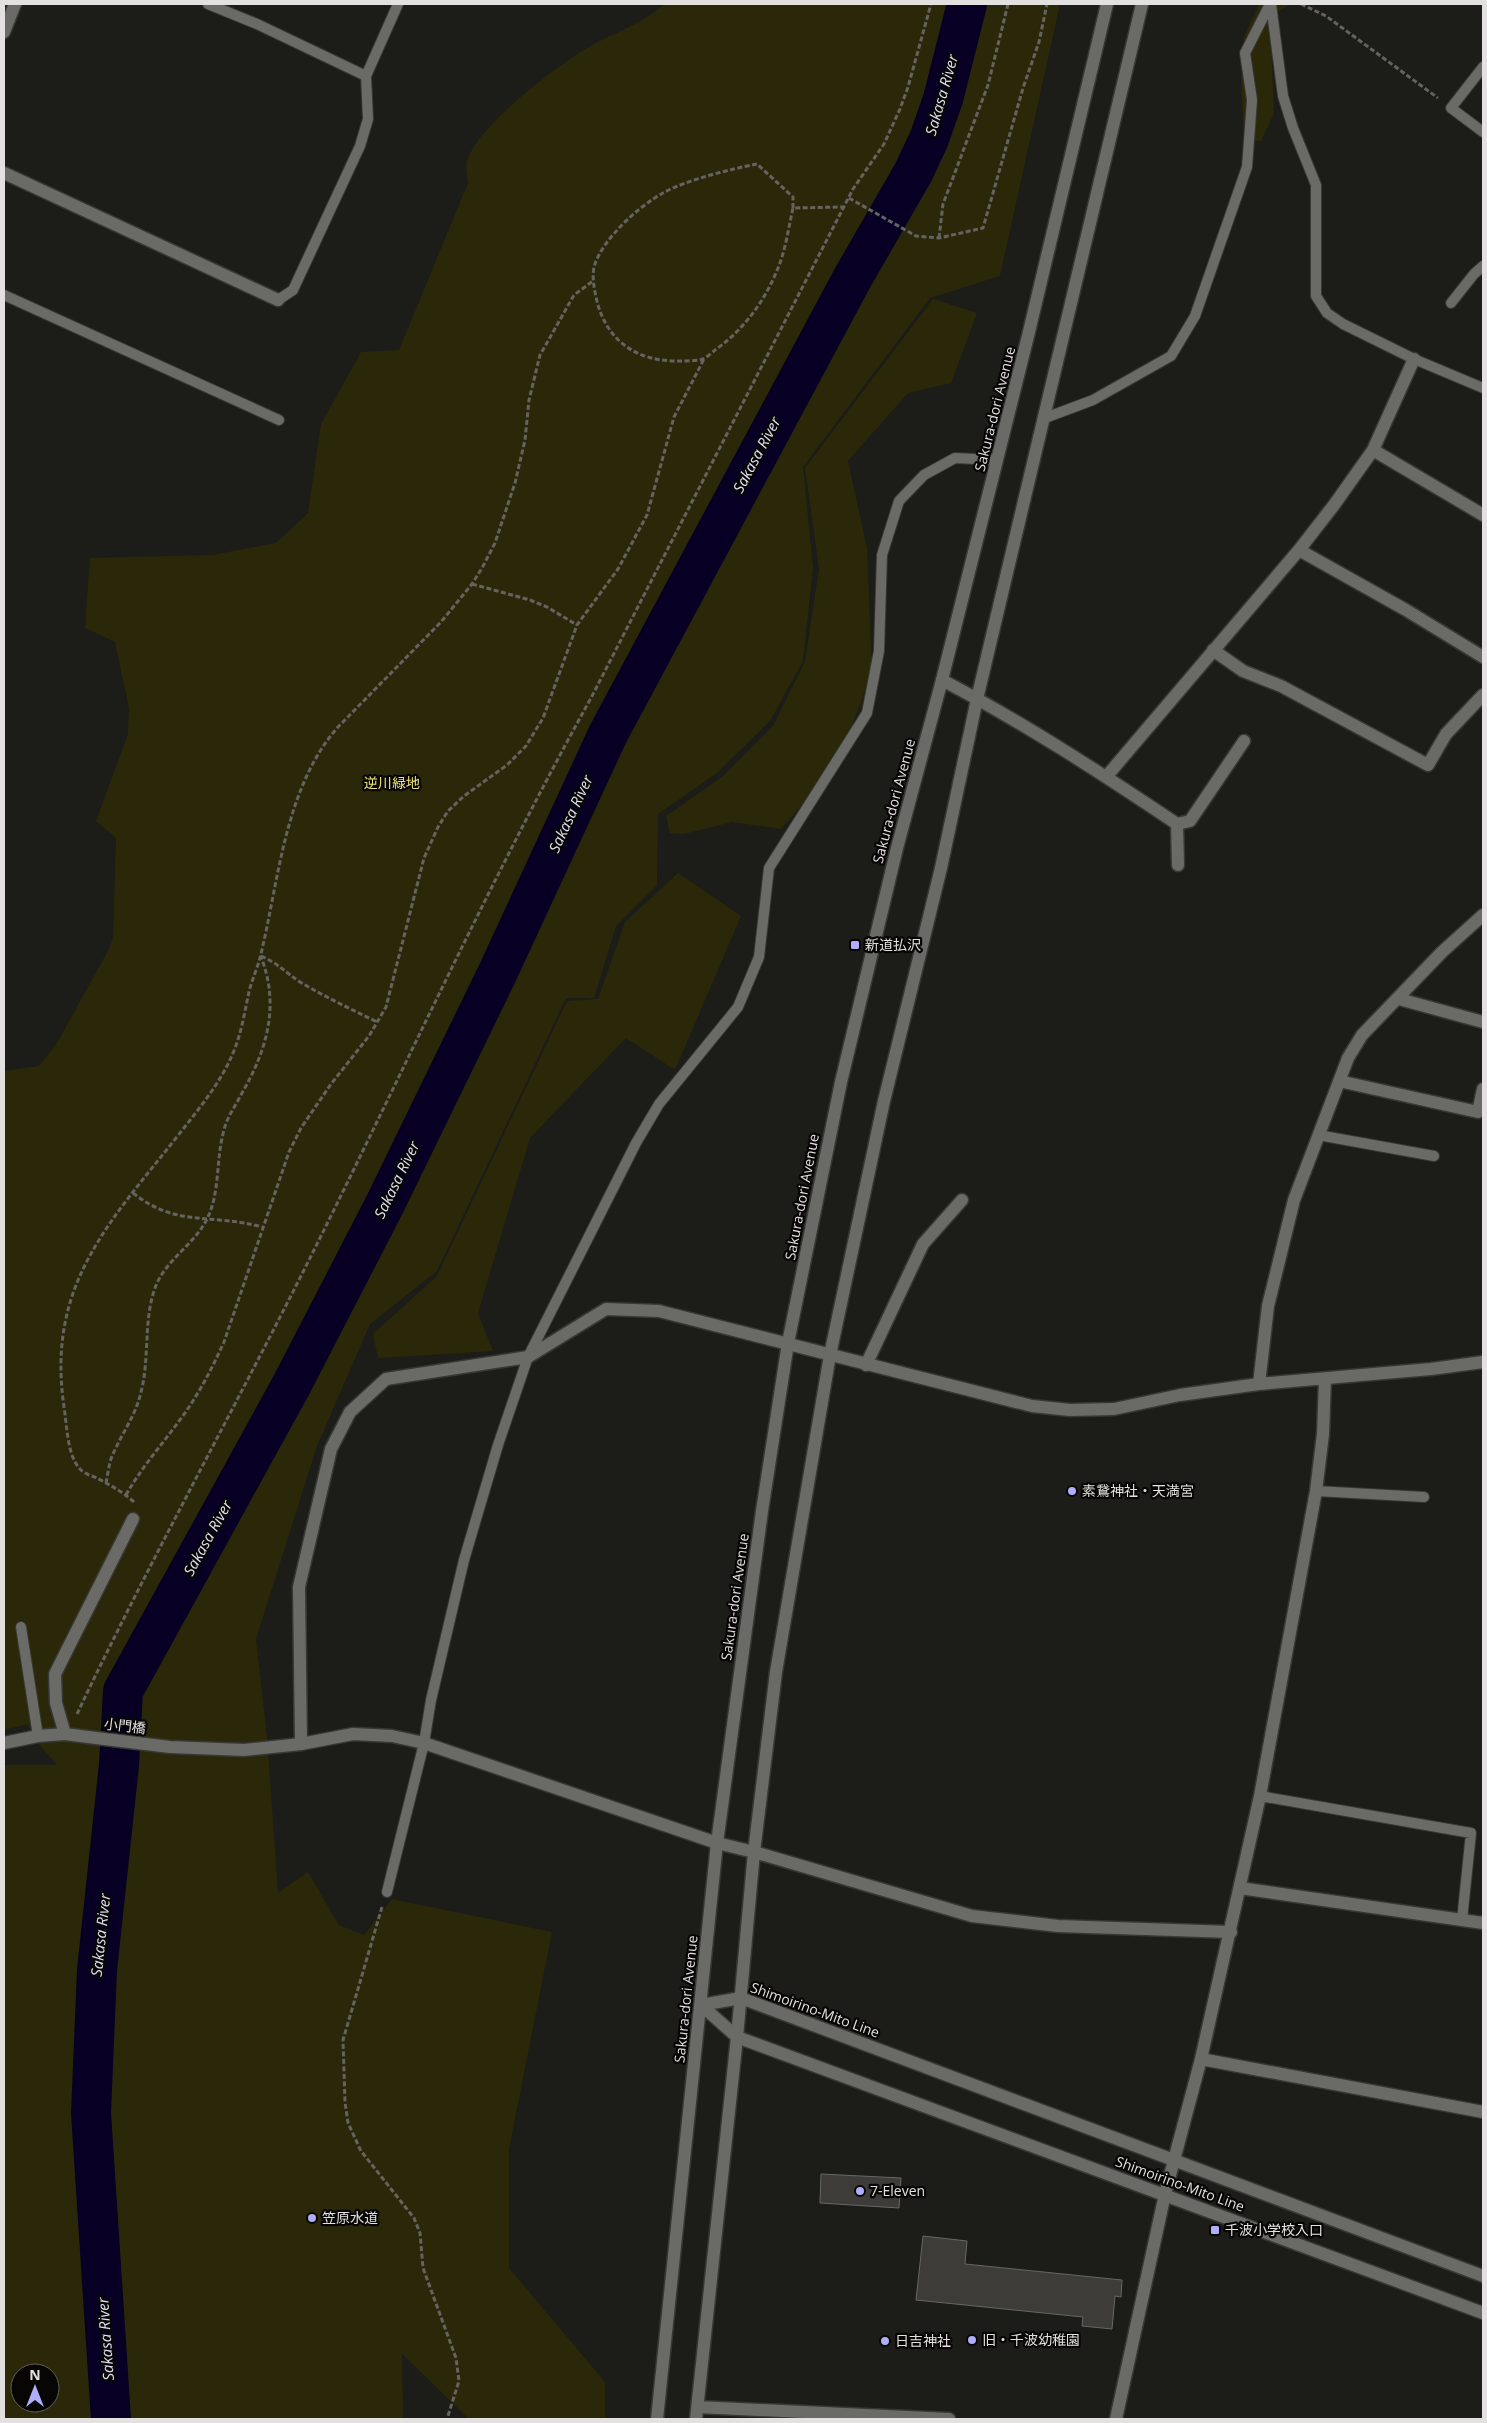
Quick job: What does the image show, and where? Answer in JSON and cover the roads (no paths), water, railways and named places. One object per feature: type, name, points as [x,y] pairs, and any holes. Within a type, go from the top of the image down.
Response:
[{"type":"street","points":[[4,32],[15,4]]},
{"type":"street","name":"Sakura-dori Avenue","points":[[656,2419],[716,1843],[762,1512],[788,1343],[841,1082],[896,848],[942,680],[998,460],[1107,4]]},
{"type":"street","points":[[949,2419],[697,2413],[741,1998],[754,1852],[776,1672],[830,1355],[884,1101],[941,868],[977,698],[1142,4]]},
{"type":"street","points":[[4,172],[278,300]]},
{"type":"street","points":[[1106,777],[1299,550],[1373,450],[1414,359]]},
{"type":"street","points":[[1373,450],[1483,515]]},
{"type":"street","points":[[1299,550],[1483,657]]},
{"type":"street","points":[[1213,650],[1243,671],[1281,686],[1428,765],[1446,734],[1483,695]]},
{"type":"street","points":[[942,680],[977,698],[1106,777],[1177,824],[1190,821],[1244,742]]},
{"type":"street","points":[[1177,824],[1178,865]]},
{"type":"street","points":[[1259,1384],[1268,1306],[1294,1200],[1348,1058],[1362,1035],[1399,999],[1442,952],[1483,915]]},
{"type":"street","points":[[1399,999],[1483,1022]]},
{"type":"street","points":[[1339,1081],[1478,1112],[1483,1089]]},
{"type":"street","points":[[866,1365],[923,1244],[962,1200]]},
{"type":"street","points":[[301,1744],[299,1587],[330,1449],[350,1412],[386,1378],[528,1357],[606,1310],[660,1311],[1032,1406],[1070,1410],[1114,1409],[1180,1395],[1259,1384],[1431,1369],[1483,1362]]},
{"type":"street","points":[[1116,2419],[1165,2194],[1176,2161],[1201,2059],[1260,1796],[1316,1491],[1323,1434],[1325,1379]]},
{"type":"street","points":[[65,1734],[56,1703],[55,1674],[133,1519]]},
{"type":"street","name":"小門橋","points":[[4,1743],[38,1736],[65,1734],[158,1746],[244,1750],[301,1744],[353,1734],[392,1736],[424,1743],[716,1843],[754,1852],[972,1916],[1058,1926],[1231,1932]]},
{"type":"street","points":[[1240,1888],[1483,1923]]},
{"type":"street","name":"Shimoirino-Mito Line","points":[[700,2005],[741,1998],[1483,2276]]},
{"type":"street","name":"Shimoirino-Mito Line","points":[[700,2005],[737,2037],[1483,2313]]},
{"type":"street","points":[[1201,2059],[1483,2112]]},
{"type":"lane","points":[[208,4],[257,24],[366,76]]},
{"type":"lane","points":[[278,300],[293,290],[360,146],[368,119],[366,76],[398,4]]},
{"type":"lane","points":[[1045,418],[1093,400],[1171,356],[1195,316],[1247,167],[1252,100],[1245,53],[1271,4]]},
{"type":"lane","points":[[1271,4],[1284,96],[1293,128],[1316,185],[1316,296],[1327,314],[1414,359],[1483,388]]},
{"type":"lane","points":[[1483,67],[1451,108],[1483,132]]},
{"type":"lane","points":[[1450,303],[1483,266]]},
{"type":"lane","points":[[4,295],[279,420]]},
{"type":"lane","points":[[387,1892],[424,1743],[431,1700],[464,1560],[498,1445],[528,1357],[636,1143],[658,1104],[738,1007],[758,956],[769,868],[867,713],[879,651],[882,555],[899,501],[924,475],[956,458],[998,460]]},
{"type":"lane","points":[[1318,1135],[1434,1156]]},
{"type":"lane","points":[[1316,1491],[1424,1497]]},
{"type":"lane","points":[[21,1627],[38,1736]]},
{"type":"lane","points":[[1260,1796],[1471,1833],[1462,1920]]},
{"type":"waterway","name":"Sakasa River","points":[[111,2419],[91,2113],[97,1970],[119,1765],[123,1691],[292,1384],[385,1204],[497,974],[608,734],[853,277],[913,173],[929,139],[943,99],[967,4]]},
{"type":"place","name":"新道払沢","points":[[855,945]]},
{"type":"place","name":"素鵞神社・天満宮","points":[[1072,1491]]},
{"type":"place","name":"7-Eleven","points":[[860,2191]]},
{"type":"place","name":"笠原水道","points":[[312,2218]]},
{"type":"place","name":"千波小学校入口","points":[[1215,2230]]},
{"type":"place","name":"旧・千波幼稚園","points":[[972,2340]]},
{"type":"place","name":"日吉神社","points":[[885,2341]]},
{"type":"park label","name":"逆川緑地","points":[[392,783]]}]
